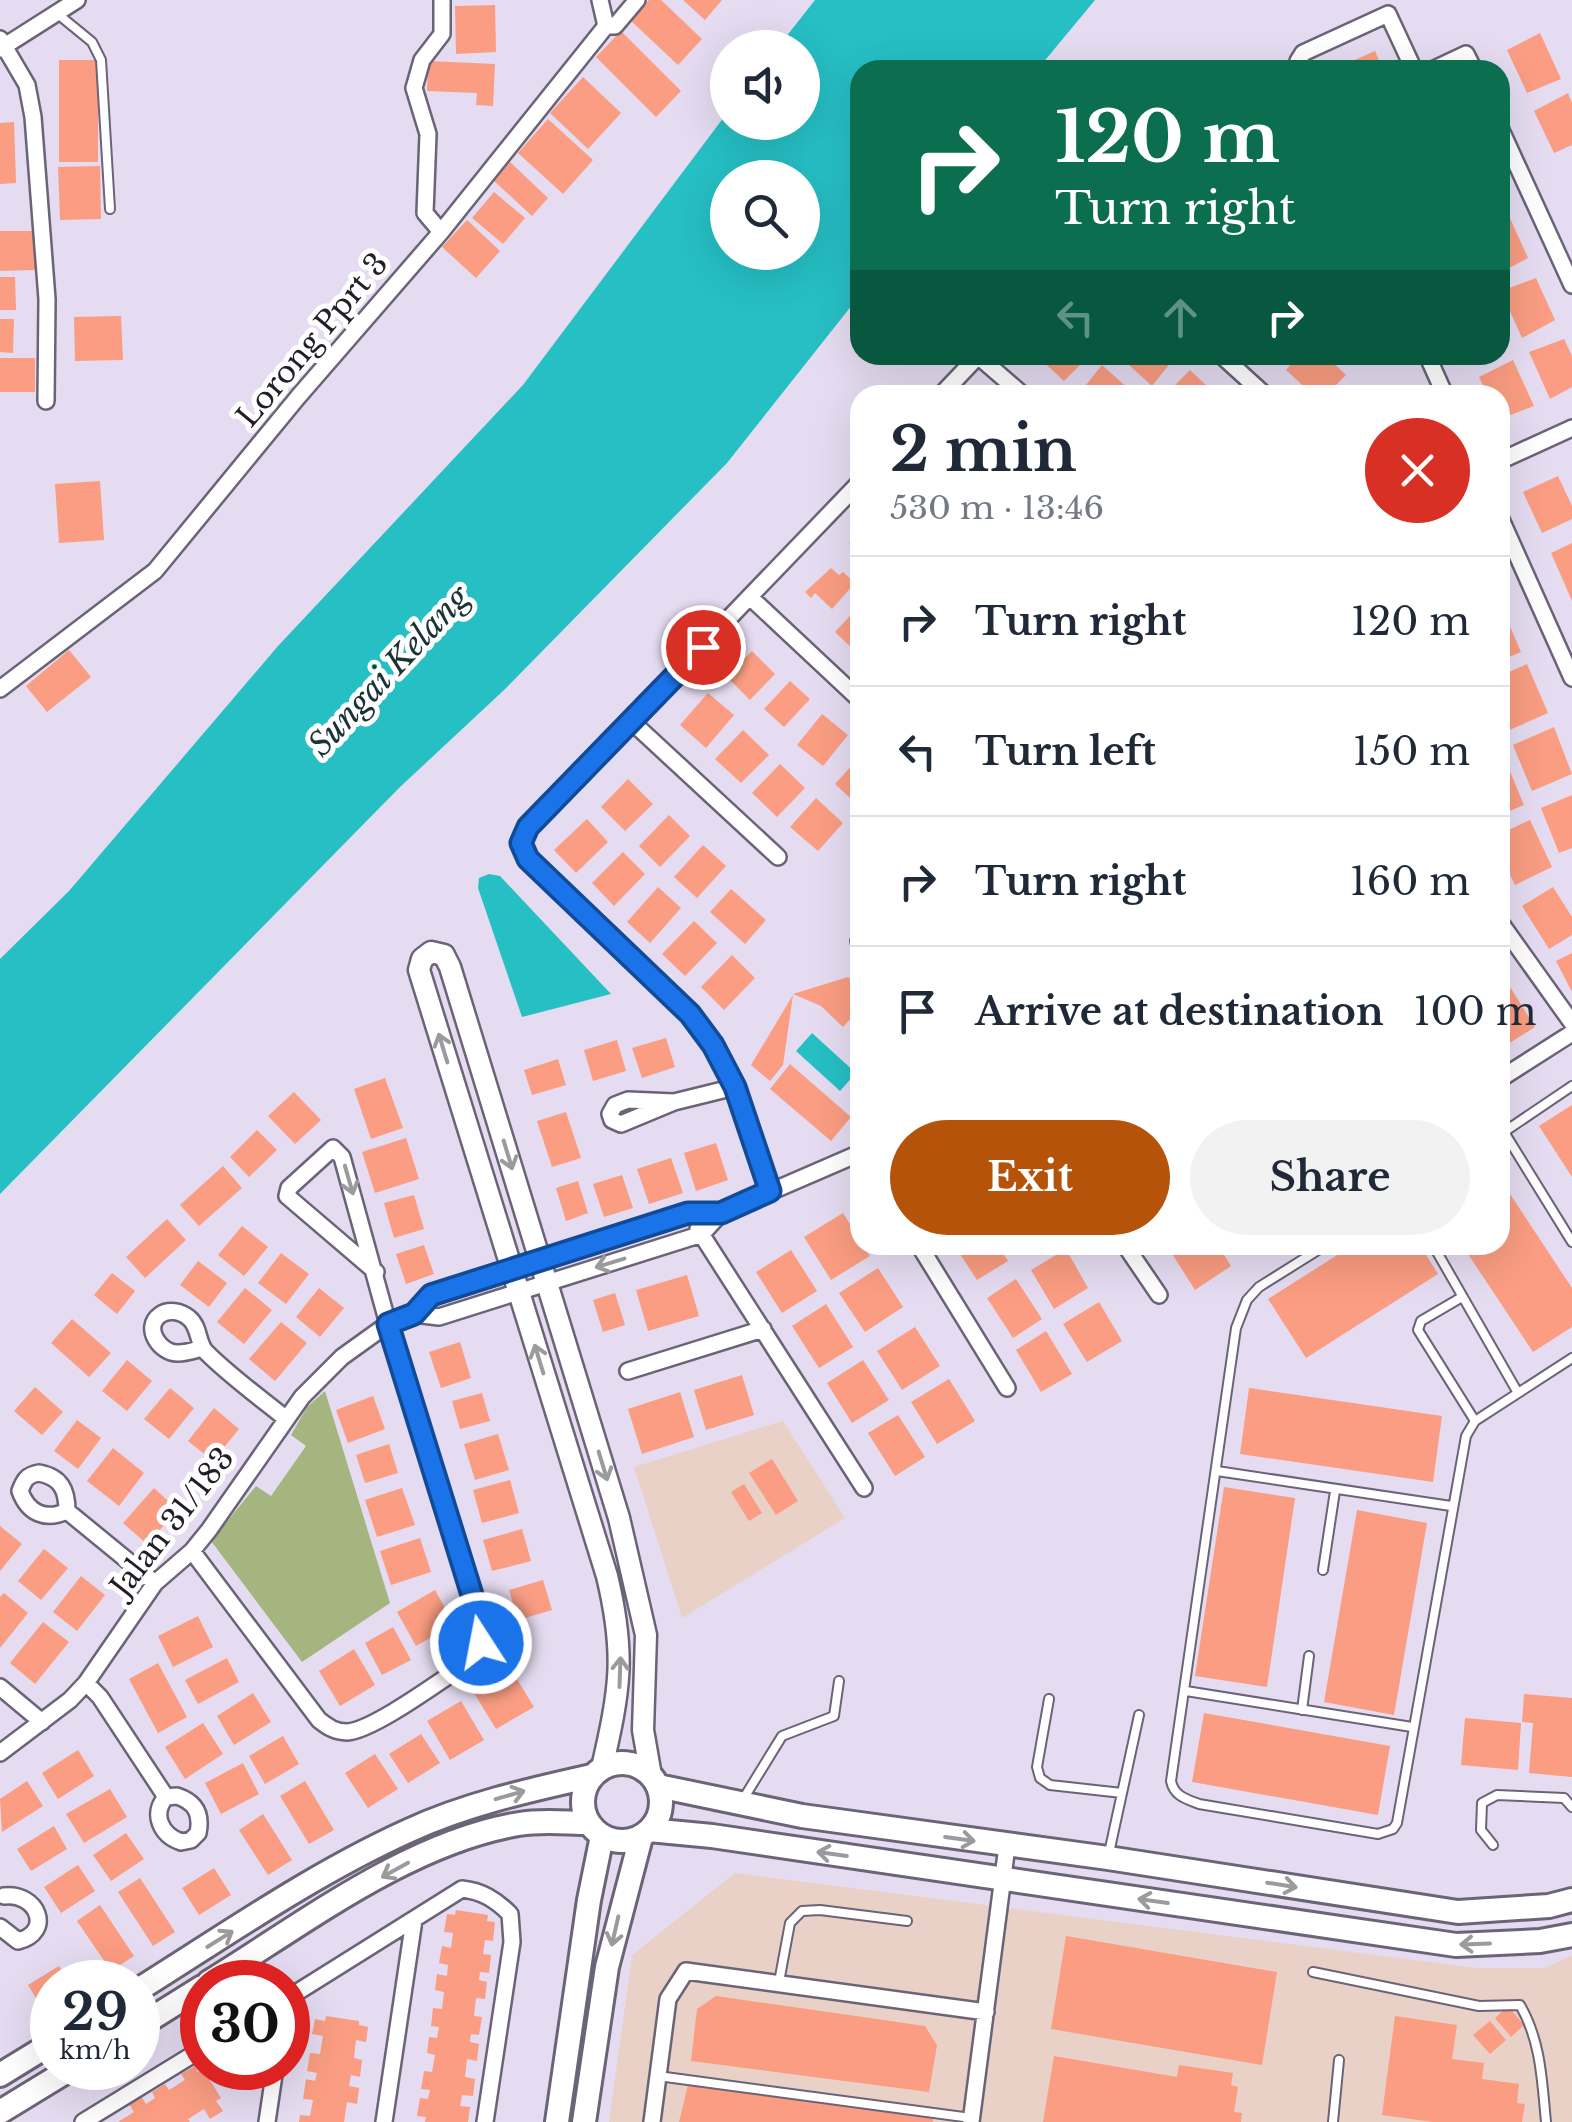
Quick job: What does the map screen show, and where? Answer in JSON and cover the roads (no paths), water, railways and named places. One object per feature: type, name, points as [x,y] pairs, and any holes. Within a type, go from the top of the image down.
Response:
[{"type":"main road","points":[[160,1976],[338,1866],[411,1829],[511,1794],[628,1763],[654,1781],[740,1805],[1458,1912],[1550,1906],[1572,1900]]},
{"type":"main road","points":[[556,2122],[590,1900],[596,1830],[582,1800],[597,1772]]},
{"type":"main road","points":[[584,2122],[606,1967],[645,1834],[661,1805],[654,1781]]},
{"type":"main road","points":[[246,1960],[420,1856],[521,1824],[596,1830],[622,1842],[645,1834],[712,1836],[1456,1945],[1572,1936]]},
{"type":"main road","points":[[0,2075],[30,2056]]},
{"type":"main road","points":[[0,2112],[36,2090]]},
{"type":"street","points":[[46,401],[47,298],[33,117],[27,85],[2,45],[78,0]]},
{"type":"street","points":[[441,232],[425,212],[428,134],[414,88],[422,60],[442,34],[442,0]]},
{"type":"street","points":[[600,0],[606,26]]},
{"type":"street","name":"Lorong Pprt 3","points":[[0,689],[155,572],[298,397],[441,232],[606,26],[615,26],[637,0]]},
{"type":"street","points":[[1298,60],[1303,53],[1388,14],[1409,60]]},
{"type":"street","points":[[1510,150],[1572,285]]},
{"type":"street","points":[[951,385],[969,365]]},
{"type":"street","points":[[989,365],[1012,385]]},
{"type":"street","points":[[1232,365],[1254,385]]},
{"type":"street","points":[[1510,456],[1572,428]]},
{"type":"street","points":[[770,1191],[735,1087],[713,1045],[690,1014],[523,852],[521,843],[528,827],[850,493]]},
{"type":"street","points":[[1510,539],[1572,678]]},
{"type":"street","points":[[751,598],[850,691]]},
{"type":"street","points":[[631,721],[778,857]]},
{"type":"street","points":[[1510,936],[1572,1023]]},
{"type":"street","points":[[597,1772],[619,1692],[617,1615],[419,970],[422,958],[431,952],[444,955],[450,967],[619,1518],[646,1635],[644,1730],[654,1781]]},
{"type":"street","points":[[1510,1074],[1572,1034]]},
{"type":"street","points":[[674,1102],[735,1087]]},
{"type":"street","points":[[192,1551],[318,1720],[332,1730],[343,1732],[368,1725],[469,1662],[481,1643],[483,1630],[388,1324],[376,1272],[342,1157],[333,1148],[289,1188],[287,1196],[376,1272]]},
{"type":"street","points":[[414,1314],[438,1317],[702,1234],[721,1213],[850,1157]]},
{"type":"street","points":[[414,1314],[431,1295],[688,1213],[721,1213]]},
{"type":"street","points":[[688,1213],[864,1488]]},
{"type":"street","points":[[924,1255],[1007,1388]]},
{"type":"street","points":[[1132,1255],[1159,1294]]},
{"type":"street","points":[[456,1287],[463,1309]]},
{"type":"street","name":"Jalan 31/183","points":[[0,1753],[86,1683],[155,1584],[192,1551],[285,1418],[342,1357],[388,1324],[414,1314]]},
{"type":"street","points":[[628,1371],[763,1329]]},
{"type":"street","points":[[202,1348],[285,1418]]},
{"type":"street","points":[[67,1511],[155,1584]]},
{"type":"street","points":[[86,1683],[100,1697],[166,1797]]},
{"type":"street","points":[[0,1687],[42,1722]]},
{"type":"street","points":[[971,2120],[1007,1846]]},
{"type":"street","points":[[310,1984],[462,1889],[487,1896],[510,1914],[512,1942],[485,2122]]},
{"type":"street","points":[[0,1927],[18,1941],[28,1938],[38,1924],[34,1906],[27,1899],[1,1895]]},
{"type":"street","points":[[384,2122],[414,1920]]},
{"type":"street","points":[[652,2122],[668,1999],[686,1971],[986,2012]]},
{"type":"street","points":[[84,2122],[180,2063]]},
{"type":"street","points":[[268,2122],[272,2090]]},
{"type":"lane","points":[[58,15],[92,42],[101,60],[110,208]]},
{"type":"lane","points":[[1510,1129],[1572,1086]]},
{"type":"lane","points":[[1510,1146],[1572,1242]]},
{"type":"lane","points":[[1310,1255],[1259,1287],[1247,1300],[1236,1328],[1172,1782],[1177,1794],[1199,1804],[1378,1834],[1393,1829],[1466,1436],[1475,1422],[1572,1358]]},
{"type":"lane","points":[[1438,1255],[1518,1394]]},
{"type":"lane","points":[[1462,1296],[1421,1321],[1418,1330],[1475,1422]]},
{"type":"lane","points":[[1217,1471],[1451,1506]]},
{"type":"lane","points":[[1324,1570],[1335,1491]]},
{"type":"lane","points":[[1302,1710],[1310,1656]]},
{"type":"lane","points":[[740,1805],[782,1736],[834,1716],[838,1681]]},
{"type":"lane","points":[[1186,1691],[1412,1727]]},
{"type":"lane","points":[[1049,1699],[1037,1767],[1040,1778],[1050,1784],[1122,1793]]},
{"type":"lane","points":[[1108,1858],[1139,1715]]},
{"type":"lane","points":[[1493,1845],[1481,1830],[1482,1804],[1497,1795],[1564,1798],[1572,1807]]},
{"type":"lane","points":[[779,1982],[790,1922],[802,1911],[906,1921]]},
{"type":"lane","points":[[1314,1972],[1479,2006],[1520,2005],[1532,2025],[1539,2054],[1546,2122]]},
{"type":"lane","points":[[1333,2122],[1338,2060]]},
{"type":"lane","points":[[658,2076],[971,2120]]},
{"type":"water","name":"Sungai Kelang","points":[[815,0],[1095,0],[1045,60],[850,60],[850,308],[727,463],[503,691],[400,787],[0,1194],[0,959],[69,891],[278,646],[523,385],[710,136],[710,140],[820,140],[820,30],[791,30]]},
{"type":"water","points":[[489,874],[500,876],[611,994],[522,1017],[478,888],[479,878]]},
{"type":"water","points":[[812,1033],[850,1068],[850,1080],[840,1091],[796,1051]]}]
